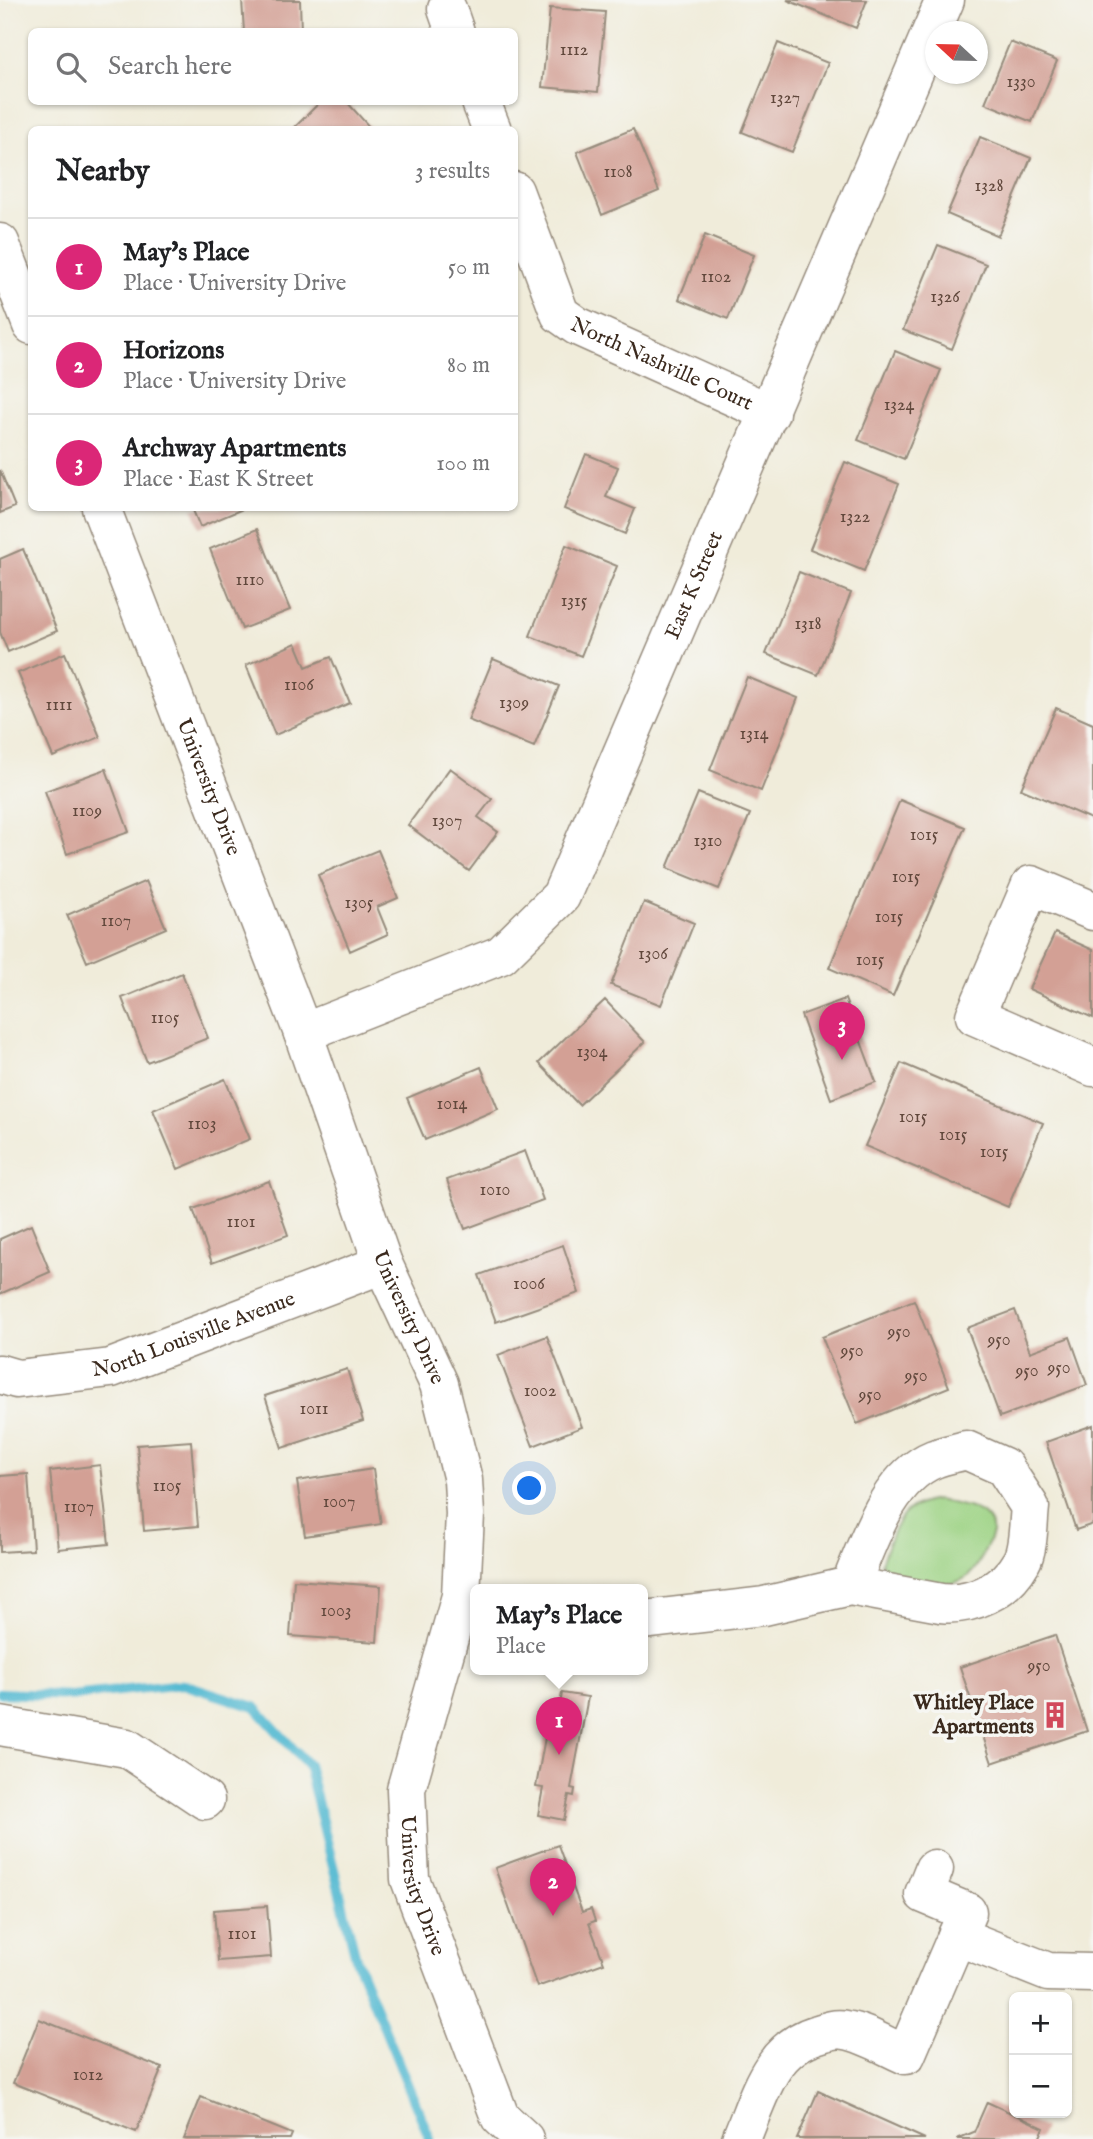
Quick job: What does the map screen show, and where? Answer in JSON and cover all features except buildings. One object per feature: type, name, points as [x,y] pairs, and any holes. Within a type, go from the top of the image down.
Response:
[{"type":"street","name":"East K Street","points":[[303,1033],[501,955],[561,896],[945,0]]},
{"type":"street","points":[[482,105],[490,126]]},
{"type":"street","name":"North Nashville Court","points":[[518,202],[560,314],[577,326],[770,413]]},
{"type":"street","points":[[0,243],[28,315]]},
{"type":"street","name":"University Drive","points":[[103,511],[303,1033],[383,1264],[439,1384],[463,1480],[468,1598],[406,1789],[410,1879],[500,2117],[524,2139]]},
{"type":"street","points":[[1093,911],[1031,885],[975,1016],[1093,1067]]},
{"type":"street","name":"North Louisville Avenue","points":[[0,1374],[17,1379],[111,1368],[383,1264]]},
{"type":"street","points":[[648,1619],[764,1606],[850,1586],[941,1604],[954,1605],[986,1597],[1021,1562],[1030,1507],[1004,1467],[966,1450],[932,1460],[897,1489],[874,1529],[850,1586]]},
{"type":"street","points":[[0,1726],[127,1748],[205,1800]]},
{"type":"street","points":[[741,2139],[773,2066],[787,2048],[832,2029],[846,2030],[906,2055],[967,1912],[924,1894],[934,1869]]},
{"type":"street","points":[[957,1936],[1048,1972],[1093,1973]]},
{"type":"green space","points":[[937,1500],[971,1508],[990,1522],[991,1537],[974,1569],[959,1581],[938,1585],[904,1581],[885,1573],[881,1562],[899,1520],[913,1507]]},
{"type":"waterway","points":[[0,1693],[72,1696],[183,1684],[255,1707],[308,1765],[357,1962],[430,2139]]},
{"type":"place","name":"Archway Apartments","points":[[842,1060]]},
{"type":"place","name":"Whitley Place Apartments","points":[[1055,1715]]},
{"type":"place","name":"May's Place","points":[[559,1755]]},
{"type":"place","name":"Horizons","points":[[553,1916]]}]
